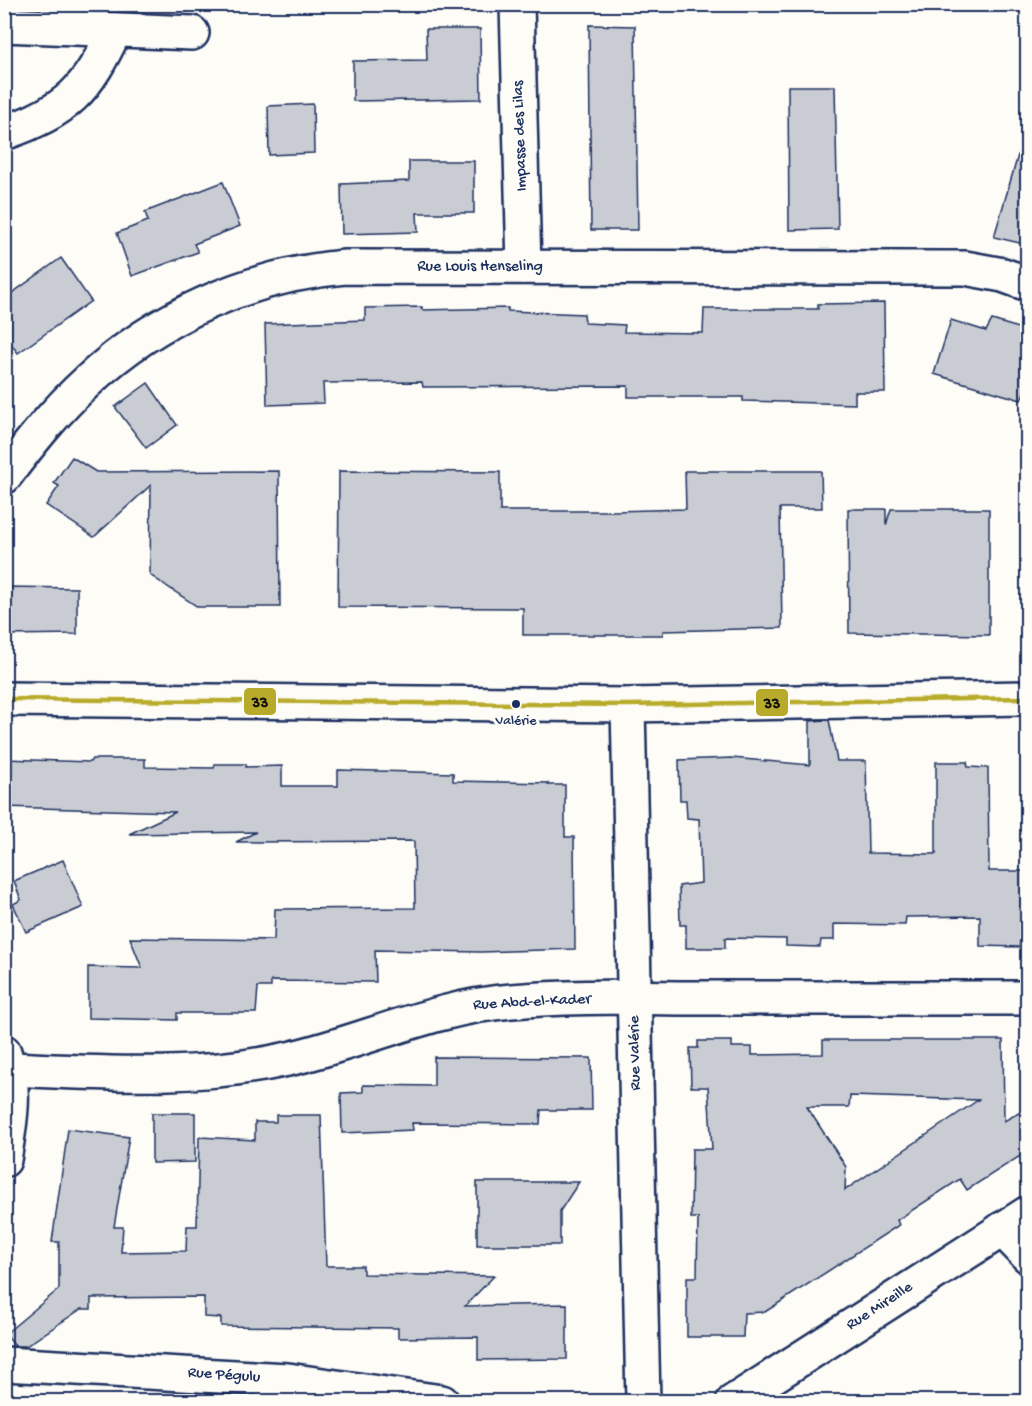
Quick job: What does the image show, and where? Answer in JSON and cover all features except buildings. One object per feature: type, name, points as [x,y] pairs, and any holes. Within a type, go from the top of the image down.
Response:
[{"type":"street","name":"Impasse des Lilas","points":[[517,4],[524,267]]},
{"type":"street","points":[[4,25],[192,33]]},
{"type":"street","points":[[4,133],[42,118],[68,102],[100,62],[115,30]]},
{"type":"street","name":"Rue Louis Henseling","points":[[4,477],[52,418],[88,381],[110,362],[164,325],[213,300],[261,282],[314,270],[345,267],[965,268],[1003,275],[1028,284]]},
{"type":"street","points":[[4,699],[628,705],[1028,698]]},
{"type":"street","name":"Rue Valérie","points":[[628,705],[643,1401]]},
{"type":"street","name":"Rue Abd-el-Kader","points":[[7,1061],[139,1075],[254,1066],[317,1052],[464,1007],[512,1001],[635,998],[1028,998]]},
{"type":"street","points":[[4,1161],[11,1114],[7,1061]]},
{"type":"street","points":[[1015,1221],[1028,1256]]},
{"type":"street","name":"Rue Mireille","points":[[733,1401],[1015,1221]]},
{"type":"street","name":"Rue Pégulu","points":[[4,1364],[288,1380],[442,1401]]},
{"type":"transit line","name":"33","points":[[4,699],[628,705],[1028,698]]},
{"type":"place","name":"Valérie","points":[[516,704]]}]
